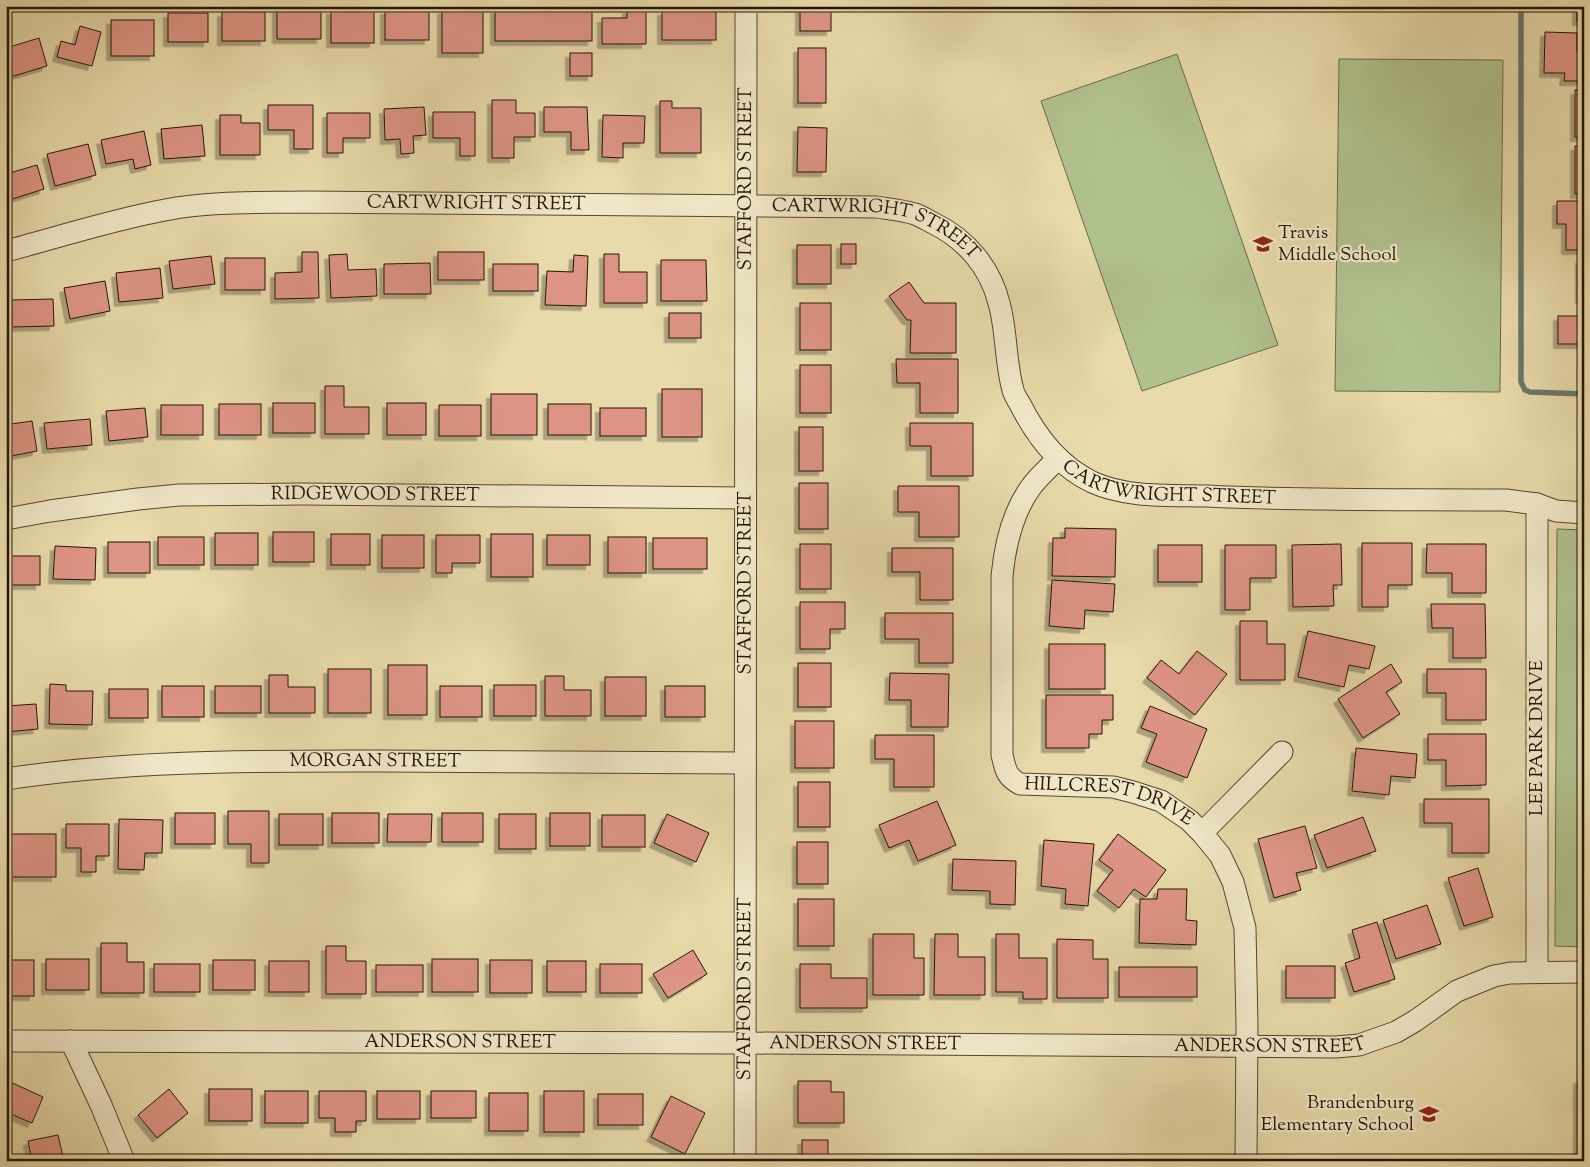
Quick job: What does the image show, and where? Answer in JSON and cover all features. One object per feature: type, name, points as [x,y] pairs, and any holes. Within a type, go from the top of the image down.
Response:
[{"type":"street","name":"STAFFORD STREET","points":[[746,6],[746,1161]]},
{"type":"street","name":"CARTWRIGHT STREET","points":[[6,251],[156,212],[212,204],[315,202],[876,207],[897,210],[917,214],[940,226],[961,240],[978,259],[991,278],[1000,304],[1013,391],[1028,420],[1058,458],[1092,482],[1110,488],[1140,493],[1242,498],[1506,500],[1537,504],[1556,511],[1584,513]]},
{"type":"street","name":"HILLCREST DRIVE","points":[[1058,458],[1031,486],[1020,506],[1004,552],[1002,576],[1002,755],[1006,771],[1010,778],[1020,784],[1113,788],[1134,792],[1161,802],[1189,820],[1220,855],[1234,882],[1245,928],[1246,1161]]},
{"type":"street","name":"RIDGEWOOD STREET","points":[[6,519],[138,499],[179,495],[302,494],[745,498]]},
{"type":"street","name":"LEE PARK DRIVE","points":[[1537,504],[1537,972]]},
{"type":"street","points":[[1202,833],[1282,752]]},
{"type":"street","name":"MORGAN STREET","points":[[6,779],[85,768],[181,762],[745,763]]},
{"type":"street","name":"ANDERSON STREET","points":[[6,1041],[745,1042],[1336,1047],[1359,1045],[1396,1032],[1457,991],[1494,976],[1510,973],[1584,972]]},
{"type":"street","points":[[71,1041],[101,1105],[124,1161]]},
{"type":"green space","points":[[1177,54],[1278,345],[1142,391],[1041,101]]},
{"type":"green space","points":[[1339,59],[1503,60],[1500,392],[1335,391]]},
{"type":"green space","points":[[1557,529],[1584,530],[1584,947],[1555,946]]},
{"type":"building","points":[[277,6],[292,6],[292,10],[321,10],[321,39],[277,39]]},
{"type":"building","points":[[800,6],[831,6],[831,31],[800,31]]},
{"type":"building","points":[[1577,6],[1584,6],[1584,21],[1577,21]]},
{"type":"building","points":[[442,9],[483,9],[483,53],[442,53]]},
{"type":"building","points":[[495,9],[592,9],[592,41],[495,41]]},
{"type":"building","points":[[627,9],[646,9],[646,44],[602,44],[602,18],[627,18]]},
{"type":"building","points":[[331,10],[374,10],[374,43],[331,43]]},
{"type":"building","points":[[385,10],[429,10],[429,40],[385,40]]},
{"type":"building","points":[[662,11],[716,11],[716,40],[662,40]]},
{"type":"building","points":[[222,12],[265,12],[265,41],[222,41]]},
{"type":"building","points":[[168,13],[208,13],[208,42],[168,42]]},
{"type":"building","points":[[111,20],[154,20],[154,56],[111,56]]},
{"type":"building","points":[[80,26],[101,32],[92,66],[57,57],[61,41],[75,45]]},
{"type":"building","points":[[1545,32],[1577,33],[1577,51],[1584,52],[1584,81],[1564,81],[1565,73],[1544,73]]},
{"type":"building","points":[[39,38],[47,66],[7,78],[6,48]]},
{"type":"building","points":[[798,48],[826,48],[826,103],[798,103]]},
{"type":"building","points":[[570,53],[592,53],[592,76],[570,76]]},
{"type":"building","points":[[1575,90],[1584,90],[1584,137],[1575,137]]},
{"type":"building","points":[[492,100],[516,100],[516,113],[535,113],[535,137],[514,137],[514,158],[492,158]]},
{"type":"building","points":[[660,101],[672,101],[672,108],[701,108],[701,153],[660,153]]},
{"type":"building","points":[[268,105],[313,105],[313,149],[294,149],[294,130],[268,130]]},
{"type":"building","points":[[424,107],[426,135],[413,136],[414,153],[401,154],[400,139],[385,140],[384,109]]},
{"type":"building","points":[[544,107],[587,107],[589,150],[571,150],[571,132],[544,132]]},
{"type":"building","points":[[433,112],[475,112],[475,156],[460,156],[460,138],[433,138]]},
{"type":"building","points":[[327,113],[370,113],[370,138],[343,138],[343,153],[327,153]]},
{"type":"building","points":[[220,115],[241,115],[241,123],[260,123],[260,155],[220,155]]},
{"type":"building","points":[[603,115],[645,116],[644,143],[623,143],[623,158],[602,157]]},
{"type":"building","points":[[202,125],[205,156],[164,159],[161,129]]},
{"type":"building","points":[[798,127],[827,128],[826,172],[797,172]]},
{"type":"building","points":[[144,131],[151,165],[135,169],[133,159],[106,164],[101,140]]},
{"type":"building","points":[[88,144],[96,175],[55,186],[47,154]]},
{"type":"building","points":[[1575,146],[1584,146],[1584,194],[1575,194]]},
{"type":"building","points":[[37,165],[44,189],[6,201],[6,174]]},
{"type":"building","points":[[1557,201],[1584,201],[1584,250],[1566,250],[1566,224],[1557,224]]},
{"type":"building","points":[[841,244],[856,244],[856,264],[841,264]]},
{"type":"building","points":[[797,245],[831,245],[831,284],[797,284]]},
{"type":"building","points":[[302,252],[318,252],[319,298],[275,299],[275,273],[302,272]]},
{"type":"building","points":[[438,252],[484,252],[484,280],[438,280]]},
{"type":"building","points":[[347,254],[348,270],[376,269],[377,296],[331,298],[329,255]]},
{"type":"building","points":[[604,254],[619,254],[619,272],[647,272],[647,303],[604,303]]},
{"type":"building","points":[[574,255],[588,256],[586,306],[545,305],[547,271],[573,272]]},
{"type":"building","points":[[211,256],[215,284],[173,289],[169,261]]},
{"type":"building","points":[[225,258],[265,258],[265,290],[225,290]]},
{"type":"building","points":[[1580,259],[1584,259],[1584,299],[1580,299]]},
{"type":"building","points":[[661,260],[706,260],[707,301],[661,301]]},
{"type":"building","points":[[430,263],[431,294],[384,294],[384,264]]},
{"type":"building","points":[[493,264],[538,264],[538,291],[493,291]]},
{"type":"building","points":[[160,268],[163,298],[119,302],[116,273]]},
{"type":"building","points":[[105,281],[110,311],[70,319],[64,288]]},
{"type":"building","points":[[909,282],[924,303],[956,303],[956,353],[910,353],[911,320],[907,320],[889,296]]},
{"type":"building","points":[[53,299],[54,326],[12,327],[12,300]]},
{"type":"building","points":[[800,303],[831,303],[831,350],[800,350]]},
{"type":"building","points":[[669,313],[701,313],[701,338],[669,338]]},
{"type":"building","points":[[1558,316],[1584,316],[1584,344],[1558,344]]},
{"type":"building","points":[[896,359],[958,359],[958,413],[920,413],[920,383],[897,383]]},
{"type":"building","points":[[800,365],[831,365],[831,413],[800,413]]},
{"type":"building","points":[[325,386],[344,386],[344,407],[369,407],[369,434],[325,434]]},
{"type":"building","points":[[662,389],[702,389],[702,437],[662,437]]},
{"type":"building","points":[[491,394],[537,394],[537,435],[491,435]]},
{"type":"building","points":[[273,403],[315,403],[315,433],[273,433]]},
{"type":"building","points":[[387,403],[426,403],[426,435],[387,435]]},
{"type":"building","points":[[219,404],[261,404],[261,435],[219,435]]},
{"type":"building","points":[[548,404],[591,404],[591,435],[548,435]]},
{"type":"building","points":[[161,405],[203,405],[203,435],[161,435]]},
{"type":"building","points":[[439,405],[481,405],[481,436],[439,436]]},
{"type":"building","points":[[145,408],[148,437],[109,441],[106,411]]},
{"type":"building","points":[[600,408],[646,408],[646,436],[600,436]]},
{"type":"building","points":[[6,415],[9,415],[11,424],[32,421],[37,451],[6,457]]},
{"type":"building","points":[[90,419],[92,445],[47,449],[44,423]]},
{"type":"building","points":[[910,423],[973,423],[973,476],[931,476],[931,446],[910,446]]},
{"type":"building","points":[[799,427],[823,427],[823,471],[799,471]]},
{"type":"building","points":[[799,483],[828,483],[828,529],[799,529]]},
{"type":"building","points":[[898,486],[959,486],[959,537],[919,537],[919,512],[898,512]]},
{"type":"building","points":[[1065,528],[1116,529],[1115,577],[1052,576],[1053,538],[1065,538]]},
{"type":"building","points":[[273,532],[314,532],[314,562],[273,562]]},
{"type":"building","points":[[215,533],[258,533],[258,565],[215,565]]},
{"type":"building","points":[[331,534],[370,534],[370,565],[331,565]]},
{"type":"building","points":[[491,534],[533,534],[533,577],[491,577]]},
{"type":"building","points":[[382,535],[424,535],[424,568],[382,568]]},
{"type":"building","points":[[436,535],[480,535],[480,563],[452,563],[452,573],[436,573]]},
{"type":"building","points":[[547,535],[590,535],[590,565],[547,565]]},
{"type":"building","points":[[158,537],[204,537],[204,565],[158,565]]},
{"type":"building","points":[[608,537],[646,537],[646,573],[608,573]]},
{"type":"building","points":[[653,538],[707,538],[707,569],[653,569]]},
{"type":"building","points":[[108,542],[150,542],[150,573],[108,573]]},
{"type":"building","points":[[1362,543],[1412,543],[1412,585],[1388,585],[1388,607],[1362,607]]},
{"type":"building","points":[[800,544],[831,544],[831,589],[800,589]]},
{"type":"building","points":[[1341,544],[1342,585],[1333,585],[1334,606],[1293,607],[1292,545]]},
{"type":"building","points":[[1427,544],[1486,544],[1486,593],[1452,593],[1452,573],[1426,573]]},
{"type":"building","points":[[1158,545],[1202,545],[1202,582],[1158,582]]},
{"type":"building","points":[[1225,545],[1276,545],[1276,578],[1250,578],[1250,610],[1225,610]]},
{"type":"building","points":[[55,546],[96,548],[95,580],[53,579]]},
{"type":"building","points":[[892,548],[953,548],[953,600],[920,600],[920,572],[892,572]]},
{"type":"building","points":[[6,556],[40,556],[40,585],[6,585]]},
{"type":"building","points":[[1052,580],[1115,584],[1113,612],[1085,610],[1084,629],[1049,626]]},
{"type":"building","points":[[800,602],[845,602],[845,629],[830,629],[830,649],[800,649]]},
{"type":"building","points":[[1431,604],[1485,604],[1486,658],[1453,658],[1453,628],[1432,628]]},
{"type":"building","points":[[885,613],[953,613],[953,663],[919,663],[919,639],[885,639]]},
{"type":"building","points":[[1240,621],[1267,621],[1267,644],[1285,644],[1285,680],[1240,680]]},
{"type":"building","points":[[1308,631],[1375,646],[1369,669],[1349,665],[1344,687],[1298,677]]},
{"type":"building","points":[[1049,644],[1105,644],[1105,689],[1049,689]]},
{"type":"building","points":[[1197,651],[1227,674],[1195,715],[1147,678],[1161,660],[1179,674]]},
{"type":"building","points":[[798,663],[831,663],[831,707],[798,707]]},
{"type":"building","points":[[1391,664],[1402,682],[1386,692],[1400,714],[1363,738],[1338,699]]},
{"type":"building","points":[[388,665],[427,665],[427,715],[388,715]]},
{"type":"building","points":[[328,669],[371,669],[371,713],[328,713]]},
{"type":"building","points":[[1427,669],[1486,669],[1486,720],[1446,720],[1446,693],[1427,693]]},
{"type":"building","points":[[890,673],[949,674],[948,727],[911,727],[911,700],[889,700]]},
{"type":"building","points":[[269,675],[288,675],[288,687],[315,687],[315,713],[269,713]]},
{"type":"building","points":[[545,676],[564,676],[564,690],[591,690],[591,716],[545,716]]},
{"type":"building","points":[[605,677],[646,677],[646,716],[605,716]]},
{"type":"building","points":[[50,684],[66,685],[66,691],[93,691],[92,725],[49,724]]},
{"type":"building","points":[[494,685],[536,685],[536,716],[494,716]]},
{"type":"building","points":[[162,686],[204,686],[204,717],[162,717]]},
{"type":"building","points":[[215,686],[261,686],[261,713],[215,713]]},
{"type":"building","points":[[440,686],[482,686],[482,717],[440,717]]},
{"type":"building","points":[[665,686],[705,686],[705,717],[665,717]]},
{"type":"building","points":[[109,689],[148,689],[148,718],[109,718]]},
{"type":"building","points":[[1046,695],[1113,695],[1113,720],[1102,720],[1102,734],[1089,734],[1089,748],[1046,748]]},
{"type":"building","points":[[36,704],[38,729],[6,732],[6,706]]},
{"type":"building","points":[[1150,706],[1207,729],[1187,778],[1146,762],[1157,734],[1141,728]]},
{"type":"building","points":[[795,721],[834,721],[834,768],[795,768]]},
{"type":"building","points":[[1428,734],[1486,734],[1486,785],[1446,786],[1446,760],[1428,760]]},
{"type":"building","points":[[875,735],[934,735],[934,787],[894,787],[894,759],[875,759]]},
{"type":"building","points":[[1356,748],[1417,754],[1415,778],[1391,776],[1389,795],[1352,791]]},
{"type":"building","points":[[798,782],[830,782],[830,827],[798,827]]},
{"type":"building","points":[[1424,799],[1489,799],[1489,853],[1452,853],[1452,823],[1424,823]]},
{"type":"building","points":[[937,801],[956,845],[918,861],[909,840],[889,848],[879,825]]},
{"type":"building","points":[[228,811],[269,811],[269,863],[251,863],[251,844],[228,844]]},
{"type":"building","points":[[175,813],[215,813],[215,844],[175,844]]},
{"type":"building","points":[[332,813],[379,813],[379,843],[332,843]]},
{"type":"building","points":[[442,813],[483,813],[483,842],[442,842]]},
{"type":"building","points":[[550,813],[590,813],[590,846],[550,846]]},
{"type":"building","points":[[279,814],[323,814],[323,845],[279,845]]},
{"type":"building","points":[[388,814],[432,814],[431,842],[387,842]]},
{"type":"building","points":[[499,814],[536,814],[536,849],[499,849]]},
{"type":"building","points":[[667,814],[709,833],[696,862],[654,843]]},
{"type":"building","points":[[602,815],[645,815],[645,847],[602,847]]},
{"type":"building","points":[[1363,817],[1376,851],[1327,868],[1314,835]]},
{"type":"building","points":[[119,819],[163,820],[162,853],[145,853],[144,870],[118,869]]},
{"type":"building","points":[[66,824],[109,824],[109,856],[96,856],[96,872],[81,872],[81,848],[66,848]]},
{"type":"building","points":[[1305,826],[1317,868],[1296,873],[1301,890],[1274,898],[1258,839]]},
{"type":"building","points":[[11,834],[56,834],[56,877],[11,877]]},
{"type":"building","points":[[1118,834],[1166,870],[1146,897],[1134,889],[1119,908],[1097,891],[1113,870],[1099,860]]},
{"type":"building","points":[[1044,840],[1094,844],[1088,906],[1065,904],[1066,889],[1041,886]]},
{"type":"building","points":[[797,842],[828,842],[828,884],[797,884]]},
{"type":"building","points":[[953,859],[1016,861],[1015,905],[990,904],[990,891],[952,890]]},
{"type":"building","points":[[1478,868],[1493,917],[1464,926],[1448,878]]},
{"type":"building","points":[[1158,889],[1187,889],[1186,920],[1197,921],[1196,945],[1139,943],[1140,899],[1157,899]]},
{"type":"building","points":[[798,899],[834,899],[834,946],[798,946]]},
{"type":"building","points":[[1427,905],[1441,944],[1396,959],[1383,920]]},
{"type":"building","points":[[1377,922],[1395,979],[1354,992],[1345,963],[1360,958],[1352,930]]},
{"type":"building","points":[[873,934],[914,934],[914,958],[924,958],[924,995],[873,995]]},
{"type":"building","points":[[935,934],[958,934],[958,957],[985,957],[985,995],[934,995]]},
{"type":"building","points":[[996,934],[1019,934],[1019,958],[1047,958],[1047,999],[1023,999],[1023,992],[996,992]]},
{"type":"building","points":[[1057,939],[1093,940],[1093,959],[1108,959],[1108,998],[1057,998]]},
{"type":"building","points":[[101,943],[127,943],[127,962],[144,962],[144,993],[101,993]]},
{"type":"building","points":[[326,946],[346,946],[346,961],[366,961],[366,994],[326,994]]},
{"type":"building","points":[[693,950],[707,974],[668,998],[653,974]]},
{"type":"building","points":[[46,959],[89,959],[89,990],[46,990]]},
{"type":"building","points":[[432,959],[478,959],[478,992],[432,992]]},
{"type":"building","points":[[6,960],[34,960],[34,996],[6,996]]},
{"type":"building","points":[[213,960],[255,960],[255,990],[213,990]]},
{"type":"building","points":[[490,960],[532,960],[532,993],[490,993]]},
{"type":"building","points":[[269,961],[309,961],[309,992],[269,992]]},
{"type":"building","points":[[547,961],[586,961],[586,992],[547,992]]},
{"type":"building","points":[[154,964],[200,964],[200,992],[154,992]]},
{"type":"building","points":[[600,964],[642,964],[642,993],[600,993]]},
{"type":"building","points":[[800,964],[831,964],[831,978],[867,978],[867,1008],[800,1008]]},
{"type":"building","points":[[376,965],[423,965],[423,992],[376,992]]},
{"type":"building","points":[[1286,966],[1335,966],[1335,998],[1286,998]]},
{"type":"building","points":[[1119,967],[1197,967],[1197,997],[1119,997]]},
{"type":"building","points":[[1578,1079],[1584,1079],[1584,1161],[1578,1161]]},
{"type":"building","points":[[6,1080],[43,1097],[32,1123],[6,1112]]},
{"type":"building","points":[[798,1081],[831,1081],[831,1092],[844,1092],[844,1123],[798,1123]]},
{"type":"building","points":[[169,1089],[188,1113],[157,1138],[138,1115]]},
{"type":"building","points":[[209,1089],[252,1089],[252,1121],[209,1121]]},
{"type":"building","points":[[265,1091],[308,1091],[308,1123],[265,1123]]},
{"type":"building","points":[[319,1091],[366,1091],[366,1121],[356,1121],[356,1132],[335,1132],[335,1118],[319,1118]]},
{"type":"building","points":[[377,1091],[420,1091],[420,1119],[377,1119]]},
{"type":"building","points":[[431,1091],[476,1091],[476,1118],[431,1118]]},
{"type":"building","points":[[544,1091],[584,1091],[584,1132],[544,1132]]},
{"type":"building","points":[[489,1093],[528,1093],[528,1131],[489,1131]]},
{"type":"building","points":[[598,1094],[643,1094],[643,1125],[598,1125]]},
{"type":"building","points":[[671,1096],[705,1113],[685,1154],[651,1137]]},
{"type":"building","points":[[58,1135],[64,1161],[32,1161],[28,1141]]},
{"type":"building","points":[[802,1140],[828,1140],[828,1161],[802,1161]]},
{"type":"waterway","points":[[1521,6],[1521,382],[1525,390],[1530,392],[1584,394]]},
{"type":"place","name":"Travis Middle School","points":[[1263,244]]},
{"type":"place","name":"Brandenburg Elementary School","points":[[1429,1114]]}]
